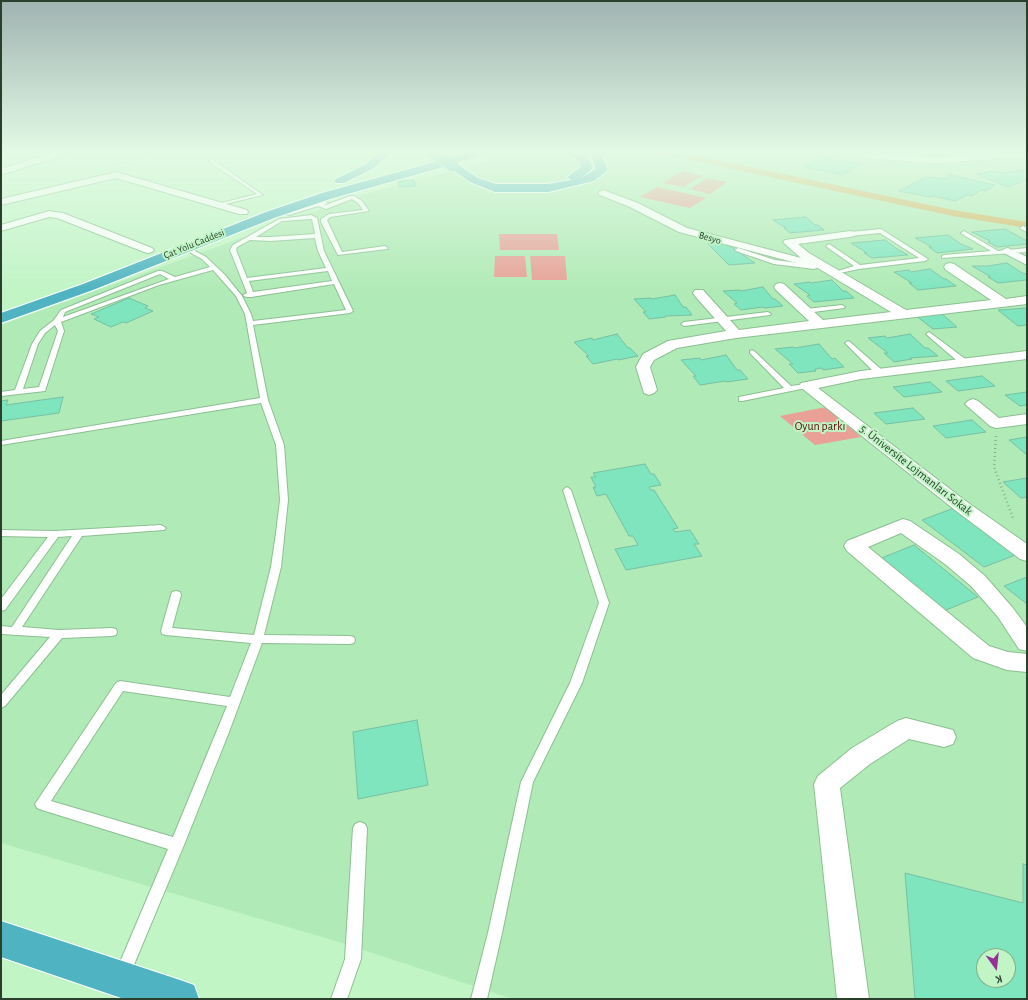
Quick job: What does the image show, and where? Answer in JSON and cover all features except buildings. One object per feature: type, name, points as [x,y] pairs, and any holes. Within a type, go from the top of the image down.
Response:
[{"type":"highway","name":"Çat Yolu Caddesi","points":[[222,220],[286,199]]},
{"type":"highway","name":"Çat Yolu Caddesi","points":[[1,318],[88,287],[270,215],[320,199]]},
{"type":"highway","name":"Çat Yolu Caddesi","points":[[112,264],[188,234]]},
{"type":"highway","points":[[1,308],[82,276]]},
{"type":"highway","points":[[1,939],[180,999]]},
{"type":"street","points":[[1,202],[15,199]]},
{"type":"street","points":[[197,199],[243,212]]},
{"type":"street","name":"Besyo","points":[[619,199],[683,230],[809,263],[823,265]]},
{"type":"street","points":[[1,228],[49,214],[59,215],[148,250]]},
{"type":"street","points":[[850,234],[789,242],[805,254],[880,301],[904,314]]},
{"type":"street","points":[[1008,251],[1027,262]]},
{"type":"street","points":[[947,262],[1004,303]]},
{"type":"street","points":[[780,287],[820,324]]},
{"type":"street","points":[[699,293],[736,334]]},
{"type":"street","points":[[649,390],[643,367],[648,357],[672,344],[736,334],[1027,300]]},
{"type":"street","points":[[806,386],[880,372],[1027,356]]},
{"type":"street","name":"5. Üniversite Lojmanları Sokak","points":[[806,386],[961,506],[1027,554]]},
{"type":"street","points":[[973,404],[996,423],[1027,419]]},
{"type":"street","points":[[1027,643],[1005,612],[978,581],[952,559],[903,525],[854,546],[981,652],[1007,661],[1027,664]]},
{"type":"street","points":[[853,999],[827,784],[861,756],[906,728],[944,737]]},
{"type":"lane","points":[[219,205],[246,199]]},
{"type":"lane","points":[[270,215],[293,213],[336,199]]},
{"type":"lane","points":[[319,205],[326,207],[348,199]]},
{"type":"lane","points":[[355,199],[360,202],[366,211],[329,216],[324,219],[324,222],[340,254],[385,248]]},
{"type":"lane","points":[[250,323],[350,311],[329,269],[316,236],[314,218],[299,217],[276,222],[236,244],[233,248],[251,294]]},
{"type":"lane","points":[[837,273],[859,267],[925,259],[881,231],[850,234]]},
{"type":"lane","points":[[964,233],[996,252]]},
{"type":"lane","points":[[249,238],[270,239],[316,236]]},
{"type":"lane","points":[[829,246],[859,267]]},
{"type":"lane","points":[[738,250],[774,262],[814,267],[823,265]]},
{"type":"lane","points":[[947,262],[996,252],[1027,250]]},
{"type":"lane","points":[[121,979],[177,845],[258,639],[276,567],[281,533],[284,500],[280,445],[264,400],[248,314],[239,296],[223,276],[204,258],[193,252]]},
{"type":"lane","points":[[18,392],[35,344],[42,332],[57,321],[117,298],[174,279],[214,268]]},
{"type":"lane","points":[[245,280],[329,269]]},
{"type":"lane","points":[[57,321],[63,311],[160,272],[174,279]]},
{"type":"lane","points":[[239,296],[336,282]]},
{"type":"lane","points":[[806,311],[842,307]]},
{"type":"lane","points":[[684,324],[768,314]]},
{"type":"lane","points":[[1,394],[42,389],[61,331],[57,321]]},
{"type":"lane","points":[[929,334],[965,363]]},
{"type":"lane","points":[[848,342],[880,372]]},
{"type":"lane","points":[[752,352],[789,389]]},
{"type":"lane","points":[[742,399],[806,386]]},
{"type":"lane","points":[[1,443],[264,400]]},
{"type":"lane","points":[[479,999],[495,933],[527,782],[576,683],[604,603],[567,490]]},
{"type":"lane","points":[[1,533],[55,534],[161,528]]},
{"type":"lane","points":[[15,630],[78,533]]},
{"type":"lane","points":[[1,607],[55,534]]},
{"type":"lane","points":[[176,595],[166,630],[258,639],[350,640]]},
{"type":"lane","points":[[1,630],[59,634],[112,632]]},
{"type":"lane","points":[[1,703],[59,634]]},
{"type":"lane","points":[[177,845],[42,804],[120,686],[234,702]]},
{"type":"lane","points":[[339,999],[354,959],[360,828]]},
{"type":"path","points":[[996,423],[994,467],[1013,518]]},
{"type":"shaded area","points":[[350,199],[1027,199],[1027,999],[513,999],[339,942],[1,843],[1,325]]},
{"type":"green space","points":[[648,199],[705,199],[690,208]]},
{"type":"green space","points":[[499,234],[557,234],[559,250],[500,250]]},
{"type":"green space","points":[[495,256],[525,256],[527,277],[494,277]]},
{"type":"green space","points":[[530,256],[565,256],[567,280],[532,280]]},
{"type":"green space","name":"Oyun parkı","points":[[826,407],[861,437],[815,445],[780,416]]},
{"type":"waterway","points":[[886,199],[953,213],[1027,225]]}]
